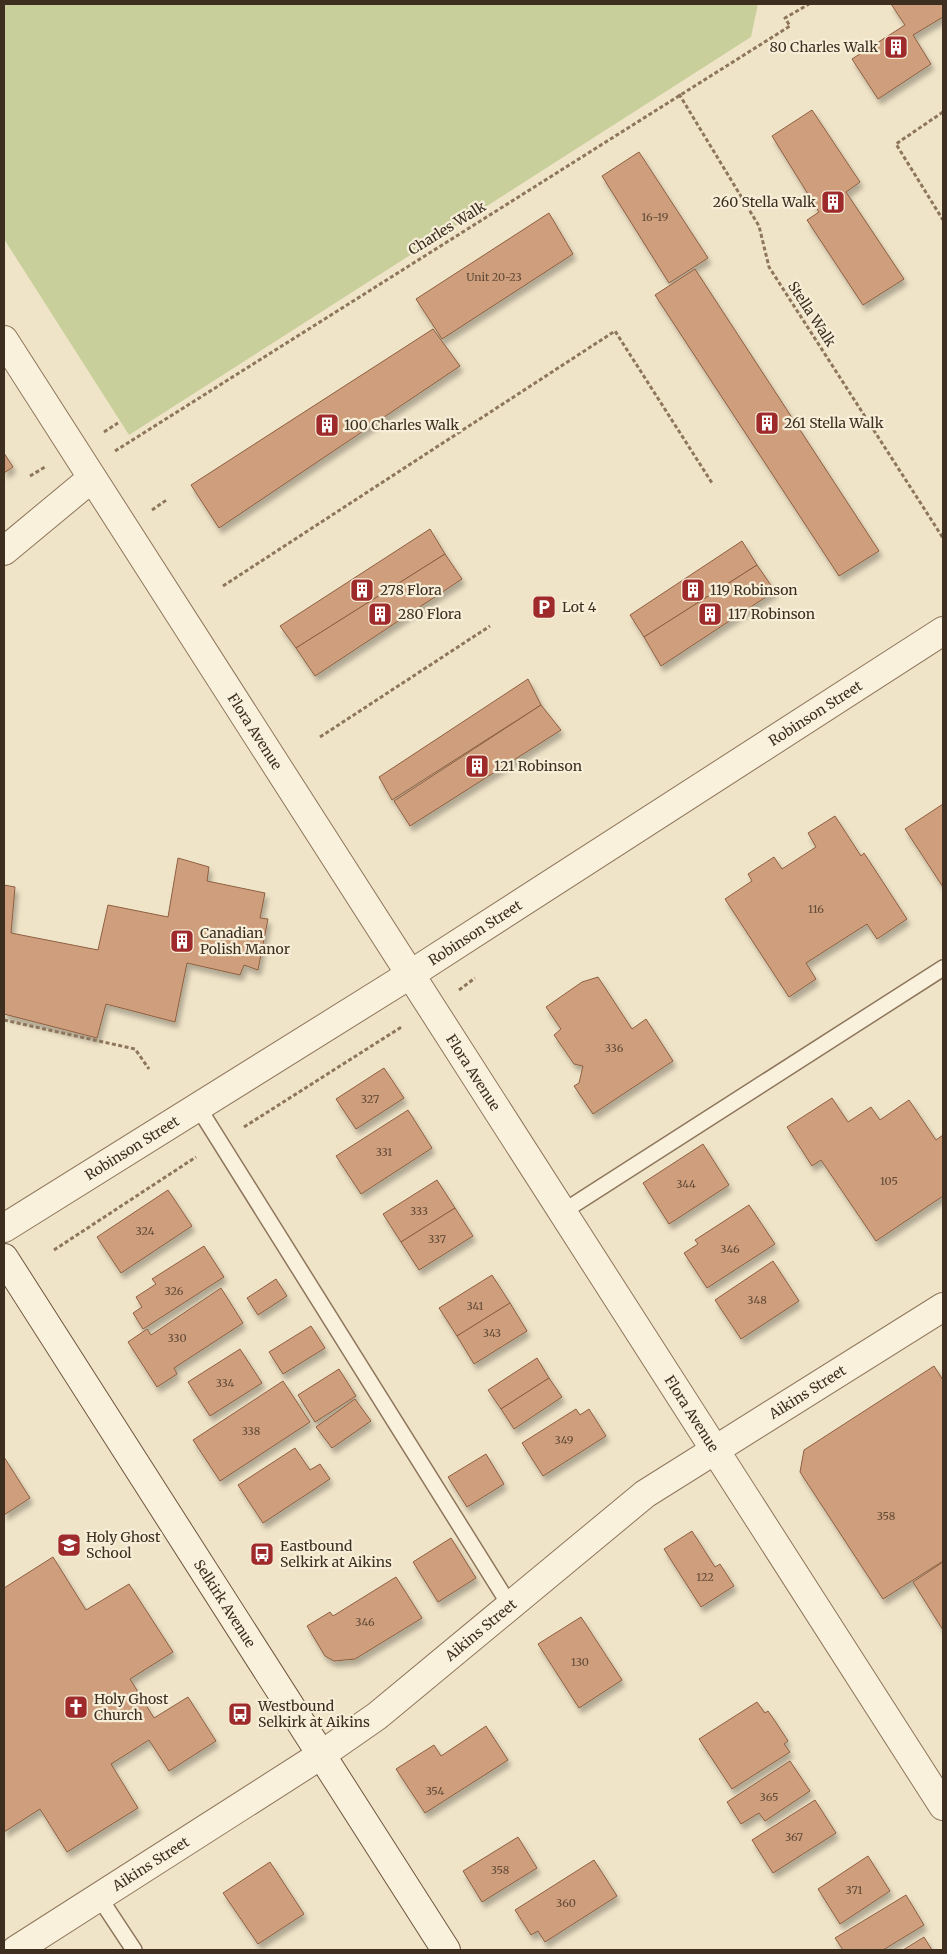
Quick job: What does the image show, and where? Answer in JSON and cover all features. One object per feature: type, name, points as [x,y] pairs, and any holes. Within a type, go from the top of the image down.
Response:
[{"type":"street","name":"Flora Avenue","points":[[4,340],[716,1448],[943,1806]]},
{"type":"street","points":[[4,551],[92,478]]},
{"type":"street","name":"Robinson Street","points":[[4,1228],[411,974],[943,631]]},
{"type":"street","name":"Selkirk Avenue","points":[[4,1258],[446,1950]]},
{"type":"street","name":"Aikins Street","points":[[16,1950],[321,1755],[377,1716],[509,1604],[645,1494],[943,1307]]},
{"type":"lane","points":[[564,1211],[943,968]]},
{"type":"lane","points":[[198,1107],[509,1604]]},
{"type":"lane","points":[[99,1897],[134,1950]]},
{"type":"path","name":"Charles Walk","points":[[92,478],[117,449],[790,26],[785,18],[809,4]]},
{"type":"path","name":"Stella Walk","points":[[679,94],[760,226],[769,267],[943,538]]},
{"type":"path","points":[[943,112],[896,144],[943,220]]},
{"type":"path","points":[[223,586],[615,331],[712,483]]},
{"type":"path","points":[[320,737],[490,626]]},
{"type":"path","points":[[54,1250],[220,1142],[433,1008],[475,978]]},
{"type":"path","points":[[4,1020],[135,1049],[149,1068]]},
{"type":"green space","points":[[4,4],[758,4],[751,37],[129,435],[4,239]]},
{"type":"building","name":"80 Charles Walk","points":[[891,4],[943,4],[943,17],[913,35],[931,64],[878,99],[852,59],[905,25]]},
{"type":"building","name":"260 Stella Walk","points":[[812,110],[860,182],[846,192],[904,279],[863,305],[807,220],[819,212],[772,136]]},
{"type":"building","points":[[639,152],[708,258],[669,283],[602,176]]},
{"type":"building","points":[[549,213],[573,254],[442,339],[416,299]]},
{"type":"building","name":"261 Stella Walk","points":[[695,269],[879,551],[839,576],[655,295]]},
{"type":"building","name":"100 Charles Walk","points":[[433,329],[460,366],[219,528],[191,485]]},
{"type":"building","points":[[4,453],[13,467],[4,473]]},
{"type":"building","name":"278 Flora","points":[[430,529],[445,554],[296,648],[280,626]]},
{"type":"building","name":"119 Robinson","points":[[742,541],[757,565],[644,637],[630,615]]},
{"type":"building","name":"280 Flora","points":[[445,554],[462,579],[315,676],[296,648]]},
{"type":"building","name":"117 Robinson","points":[[757,565],[775,591],[661,666],[644,637]]},
{"type":"building","points":[[528,679],[541,705],[392,800],[379,777]]},
{"type":"building","name":"121 Robinson","points":[[541,705],[561,730],[410,826],[394,801]]},
{"type":"building","points":[[943,804],[943,887],[905,829]]},
{"type":"building","points":[[835,816],[861,856],[864,853],[907,919],[877,939],[867,924],[806,963],[816,979],[789,997],[725,899],[752,881],[748,874],[774,857],[782,869],[816,847],[808,833]]},
{"type":"building","name":"Canadian Polish Manor","points":[[178,858],[209,867],[207,881],[265,893],[260,918],[268,919],[258,970],[244,965],[240,975],[187,963],[175,1022],[106,1004],[97,1038],[4,1014],[4,885],[15,887],[11,933],[98,950],[108,905],[168,917]]},
{"type":"building","points":[[598,977],[632,1029],[646,1019],[673,1061],[593,1114],[574,1086],[579,1083],[583,1066],[574,1064],[554,1035],[561,1029],[546,1007],[582,982]]},
{"type":"building","points":[[384,1068],[404,1098],[356,1129],[336,1099]]},
{"type":"building","points":[[832,1098],[848,1122],[871,1107],[880,1120],[909,1100],[936,1140],[943,1135],[943,1196],[876,1241],[821,1160],[812,1166],[787,1127]]},
{"type":"building","points":[[408,1110],[432,1148],[361,1194],[336,1156]]},
{"type":"building","points":[[703,1144],[729,1185],[669,1224],[643,1183]]},
{"type":"building","points":[[437,1180],[455,1208],[401,1242],[383,1214]]},
{"type":"building","points":[[168,1190],[192,1226],[121,1273],[97,1237]]},
{"type":"building","points":[[749,1205],[775,1244],[707,1288],[684,1253],[698,1244],[695,1240]]},
{"type":"building","points":[[455,1208],[473,1236],[419,1270],[401,1242]]},
{"type":"building","points":[[204,1246],[224,1277],[143,1329],[133,1313],[142,1307],[136,1297],[156,1284],[152,1279]]},
{"type":"building","points":[[773,1261],[799,1301],[741,1339],[715,1300]]},
{"type":"building","points":[[492,1275],[510,1303],[457,1336],[439,1308]]},
{"type":"building","points":[[276,1279],[287,1296],[258,1315],[247,1298]]},
{"type":"building","points":[[221,1288],[243,1323],[174,1368],[177,1374],[157,1387],[128,1342],[147,1329],[151,1335]]},
{"type":"building","points":[[510,1303],[527,1331],[474,1364],[457,1336]]},
{"type":"building","points":[[311,1326],[325,1348],[283,1374],[269,1352]]},
{"type":"building","points":[[240,1349],[262,1383],[210,1416],[188,1382]]},
{"type":"building","points":[[537,1358],[549,1378],[501,1409],[488,1390]]},
{"type":"building","points":[[934,1366],[943,1380],[943,1561],[883,1599],[800,1472],[804,1450]]},
{"type":"building","points":[[339,1369],[356,1396],[315,1422],[298,1395]]},
{"type":"building","points":[[549,1378],[562,1397],[514,1429],[501,1409]]},
{"type":"building","points":[[283,1381],[310,1422],[220,1481],[193,1440]]},
{"type":"building","points":[[355,1399],[371,1421],[332,1448],[316,1427]]},
{"type":"building","points":[[576,1409],[580,1415],[589,1409],[606,1436],[543,1476],[522,1443]]},
{"type":"building","points":[[295,1448],[310,1470],[320,1464],[330,1479],[263,1523],[238,1485]]},
{"type":"building","points":[[486,1454],[504,1484],[467,1507],[448,1477]]},
{"type":"building","points":[[4,1457],[30,1498],[4,1515]]},
{"type":"building","points":[[692,1531],[715,1567],[720,1564],[734,1586],[701,1607],[664,1549]]},
{"type":"building","points":[[451,1538],[476,1578],[438,1602],[413,1562]]},
{"type":"building","name":"Holy Ghost Church","points":[[53,1557],[86,1610],[129,1584],[173,1652],[130,1679],[154,1718],[188,1697],[216,1741],[169,1771],[149,1740],[111,1764],[138,1808],[67,1852],[40,1809],[4,1832],[4,1588]]},
{"type":"building","points":[[943,1562],[943,1630],[913,1582]]},
{"type":"building","points":[[396,1577],[422,1618],[355,1659],[334,1661],[325,1656],[307,1626],[330,1612],[333,1616]]},
{"type":"building","points":[[581,1617],[622,1680],[579,1708],[538,1644]]},
{"type":"building","points":[[757,1702],[765,1713],[768,1711],[775,1721],[788,1741],[784,1744],[790,1752],[732,1789],[699,1739]]},
{"type":"building","points":[[486,1726],[508,1760],[425,1813],[396,1769],[434,1745],[441,1756]]},
{"type":"building","points":[[790,1761],[810,1791],[765,1821],[759,1813],[741,1824],[727,1802]]},
{"type":"building","points":[[815,1800],[836,1833],[773,1873],[752,1840]]},
{"type":"building","points":[[518,1837],[537,1868],[482,1902],[463,1871]]},
{"type":"building","points":[[868,1856],[890,1891],[840,1924],[818,1889]]},
{"type":"building","points":[[594,1860],[617,1896],[545,1942],[538,1931],[531,1935],[515,1910]]},
{"type":"building","points":[[270,1862],[304,1914],[258,1944],[223,1893]]},
{"type":"building","points":[[906,1895],[924,1925],[883,1950],[843,1950],[835,1938]]},
{"type":"building","points":[[924,1937],[932,1950],[903,1950]]},
{"type":"place","name":"80 Charles Walk","points":[[896,47]]},
{"type":"place","name":"260 Stella Walk","points":[[833,202]]},
{"type":"place","name":"261 Stella Walk","points":[[767,423]]},
{"type":"place","name":"100 Charles Walk","points":[[327,425]]},
{"type":"place","name":"278 Flora","points":[[362,590]]},
{"type":"place","name":"119 Robinson","points":[[693,590]]},
{"type":"place","name":"Lot 4","points":[[544,607]]},
{"type":"place","name":"280 Flora","points":[[380,614]]},
{"type":"place","name":"117 Robinson","points":[[710,614]]},
{"type":"place","name":"121 Robinson","points":[[477,766]]},
{"type":"place","name":"Canadian Polish Manor","points":[[182,941]]},
{"type":"place","name":"Holy Ghost School","points":[[69,1545]]},
{"type":"place","name":"Eastbound Selkirk at Aikins","points":[[262,1554]]},
{"type":"place","name":"Holy Ghost Church","points":[[76,1707]]},
{"type":"place","name":"Westbound Selkirk at Aikins","points":[[240,1714]]}]
